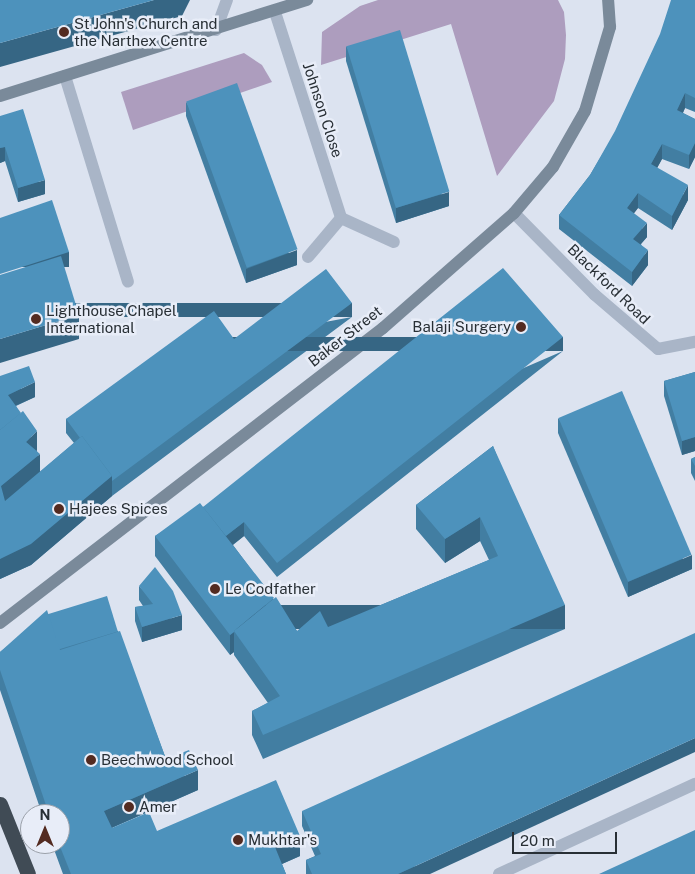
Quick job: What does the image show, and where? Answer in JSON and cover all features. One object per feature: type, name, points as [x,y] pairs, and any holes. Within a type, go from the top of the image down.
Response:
[{"type":"highway","points":[[0,804],[28,874]]},
{"type":"main road","points":[[0,96],[274,12],[307,0]]},
{"type":"main road","name":"Baker Street","points":[[0,622],[383,328],[514,213],[554,166],[585,111],[610,27],[608,0]]},
{"type":"street","points":[[216,30],[227,0]]},
{"type":"street","name":"Johnson Close","points":[[274,12],[341,218]]},
{"type":"street","points":[[65,76],[128,282]]},
{"type":"street","name":"Blackford Road","points":[[514,213],[595,295],[658,349],[695,342]]},
{"type":"street","points":[[308,257],[341,218],[394,242]]},
{"type":"street","points":[[499,874],[695,784]]},
{"type":"shaded area","points":[[378,0],[558,0],[564,12],[566,35],[565,59],[554,101],[497,176],[451,24],[321,65],[322,32],[360,6]]},
{"type":"shaded area","points":[[244,53],[262,65],[272,82],[133,130],[121,92]]},
{"type":"building","points":[[0,0],[154,0],[0,43]]},
{"type":"building","points":[[671,0],[695,0],[695,98],[685,93],[677,110],[695,119],[695,143],[689,155],[662,144],[651,164],[688,185],[672,216],[638,193],[627,208],[647,223],[633,239],[648,250],[632,272],[559,215],[590,175],[615,131],[660,34]]},
{"type":"building","points":[[400,30],[449,192],[396,208],[346,46]]},
{"type":"building","points":[[237,83],[298,249],[247,268],[186,101]]},
{"type":"building","points":[[23,109],[45,180],[18,188],[5,147],[0,148],[0,116]]},
{"type":"building","points":[[52,200],[69,252],[0,274],[0,218]]},
{"type":"building","points":[[61,256],[79,315],[0,339],[0,275]]},
{"type":"building","points":[[503,268],[563,337],[277,563],[244,522],[226,536],[203,507]]},
{"type":"building","points":[[326,269],[352,303],[112,481],[112,476],[82,436],[80,438],[66,419],[214,311],[234,339]]},
{"type":"building","points":[[29,366],[35,382],[8,395],[21,413],[0,430],[0,376]]},
{"type":"building","points":[[695,372],[695,437],[682,441],[664,381]]},
{"type":"building","points":[[622,391],[692,555],[628,582],[558,418]]},
{"type":"building","points":[[23,411],[37,431],[26,442],[40,454],[1,486],[5,501],[82,436],[112,476],[31,544],[0,559],[0,430]]},
{"type":"building","points":[[493,446],[565,605],[263,735],[252,711],[280,696],[234,631],[276,597],[297,631],[320,611],[328,627],[498,556],[480,517],[445,539],[416,505]]},
{"type":"building","points":[[695,457],[695,466],[691,459]]},
{"type":"building","name":"Le Codfather","points":[[200,503],[274,598],[230,635],[155,536]]},
{"type":"building","points":[[155,567],[173,591],[182,615],[142,627],[135,607],[153,604],[139,586]]},
{"type":"building","points":[[107,596],[118,631],[59,650],[48,614]]},
{"type":"building","points":[[47,610],[60,650],[120,631],[166,759],[189,750],[198,770],[104,811],[112,828],[149,812],[157,831],[276,780],[300,836],[275,847],[286,874],[71,874],[63,854],[70,854],[70,804],[46,804],[0,670],[0,652]]},
{"type":"building","points":[[695,633],[695,738],[398,874],[312,874],[306,860],[321,854],[302,811]]},
{"type":"building","points":[[695,830],[695,874],[599,874]]},
{"type":"place","name":"St John's Church and the Narthex Centre","points":[[64,32]]},
{"type":"place","name":"Lighthouse Chapel International","points":[[36,319]]},
{"type":"place","name":"Balaji Surgery","points":[[521,327]]},
{"type":"place","name":"Hajees Spices","points":[[59,509]]},
{"type":"place","name":"Le Codfather","points":[[215,589]]},
{"type":"place","name":"Beechwood School","points":[[91,760]]},
{"type":"place","name":"Amer","points":[[129,807]]},
{"type":"place","name":"Mukhtar's","points":[[238,840]]}]
